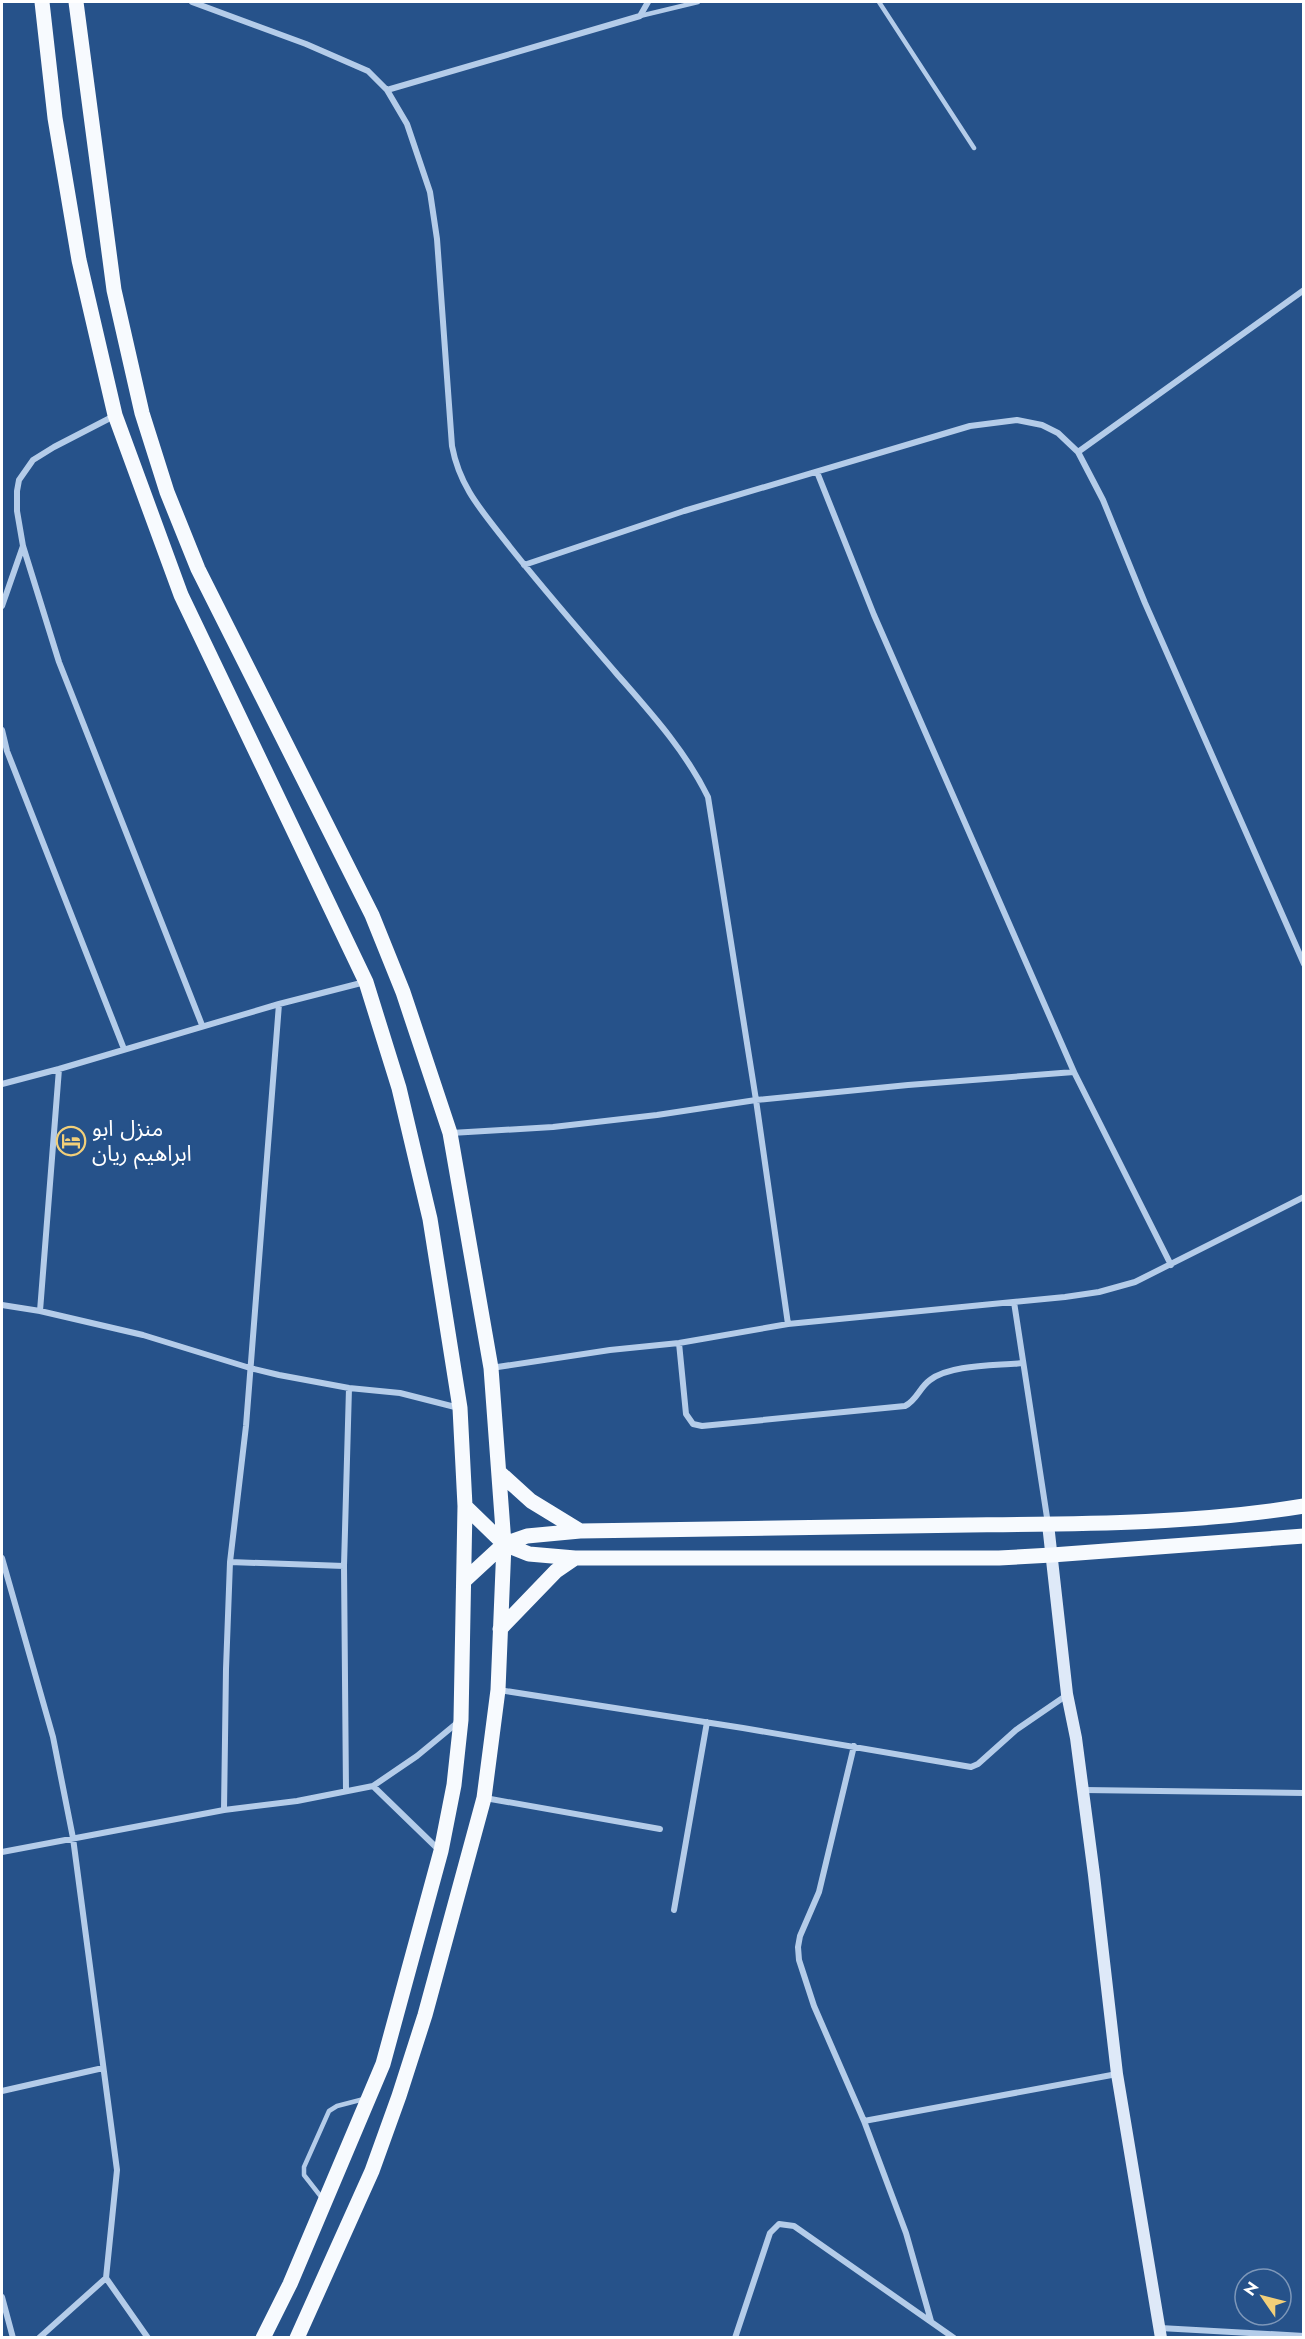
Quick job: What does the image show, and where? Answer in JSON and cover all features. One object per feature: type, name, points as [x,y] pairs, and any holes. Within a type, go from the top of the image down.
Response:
[{"type":"main road","points":[[42,2],[55,118],[79,260],[115,415],[181,595],[366,982],[399,1088],[430,1219],[460,1408],[465,1506],[461,1720],[454,1785],[441,1851],[383,2064],[290,2284],[263,2337]]},
{"type":"main road","points":[[76,2],[114,290],[142,412],[167,492],[198,569],[372,915],[403,992],[450,1133],[491,1368],[504,1544],[498,1690],[484,1798],[425,2015],[399,2096],[372,2171],[297,2337]]},
{"type":"main road","points":[[500,1473],[531,1501],[580,1531]]},
{"type":"main road","points":[[465,1506],[504,1544],[529,1554],[575,1558],[999,1558],[1052,1556],[1304,1536]]},
{"type":"main road","points":[[465,1580],[504,1544],[527,1536],[580,1531],[1048,1524],[1207,1518],[1304,1506]]},
{"type":"main road","points":[[500,1629],[556,1570],[575,1558]]},
{"type":"street","points":[[192,2],[344,59],[368,71],[387,90],[407,124],[430,192],[437,238],[452,446],[456,467],[463,483],[524,565],[666,730],[695,771],[708,797],[756,1100],[788,1324]]},
{"type":"street","points":[[387,90],[640,16],[648,2]]},
{"type":"street","points":[[1078,452],[1304,290]]},
{"type":"street","points":[[115,415],[33,460],[19,480],[17,511],[23,546],[59,662],[202,1025]]},
{"type":"street","points":[[524,565],[684,511],[970,426],[1017,420],[1042,426],[1058,433],[1078,452],[1103,501],[1141,594],[1304,964]]},
{"type":"street","points":[[817,472],[874,615],[1074,1072],[1171,1265]]},
{"type":"street","points":[[2,606],[23,546]]},
{"type":"street","points":[[2,730],[7,751],[124,1049]]},
{"type":"street","points":[[2,1084],[202,1025],[366,982]]},
{"type":"street","points":[[224,1810],[226,1669],[231,1562],[246,1426],[279,1004]]},
{"type":"street","points":[[40,1311],[59,1069]]},
{"type":"street","points":[[450,1133],[553,1127],[657,1115],[756,1100],[1074,1072]]},
{"type":"street","points":[[491,1368],[610,1350],[679,1343],[788,1324],[1099,1292],[1135,1282],[1304,1197]]},
{"type":"street","points":[[1014,1302],[1048,1524],[1067,1694],[1084,1790],[1117,2074],[1160,2332],[1304,2336]]},
{"type":"street","points":[[2,1305],[40,1311],[143,1335],[250,1368],[349,1388],[400,1394],[460,1408]]},
{"type":"street","points":[[679,1343],[686,1414],[693,1424],[702,1426],[905,1406],[915,1401],[920,1389],[943,1371],[1023,1363]]},
{"type":"street","points":[[346,1791],[344,1566],[349,1388]]},
{"type":"street","points":[[2,1558],[53,1737],[73,1838],[117,2170],[106,2278],[148,2337]]},
{"type":"street","points":[[231,1562],[344,1566]]},
{"type":"street","points":[[498,1690],[707,1722],[971,1767],[978,1764],[1016,1730],[1067,1694]]},
{"type":"street","points":[[2,1852],[224,1810],[297,1801],[373,1786],[417,1756],[461,1720]]},
{"type":"street","points":[[674,1910],[707,1722]]},
{"type":"street","points":[[854,1746],[819,1892],[798,1947],[799,1960],[814,2006],[864,2121],[906,2233],[931,2321]]},
{"type":"street","points":[[373,1786],[441,1851]]},
{"type":"street","points":[[1084,1790],[1304,1793]]},
{"type":"street","points":[[484,1798],[660,1829]]},
{"type":"street","points":[[2,2091],[103,2068]]},
{"type":"street","points":[[864,2121],[1117,2074]]},
{"type":"street","points":[[735,2337],[770,2233],[779,2224],[794,2226],[954,2337]]},
{"type":"street","points":[[39,2337],[106,2278]]},
{"type":"street","points":[[2,2297],[12,2337]]},
{"type":"lane","points":[[640,16],[698,2]]},
{"type":"lane","points":[[879,2],[974,148]]},
{"type":"lane","points":[[326,2202],[304,2175],[304,2167],[329,2111],[337,2106],[370,2098]]},
{"type":"place","name":"منزل ابو ابراهيم ريان","points":[[71,1141]]}]
